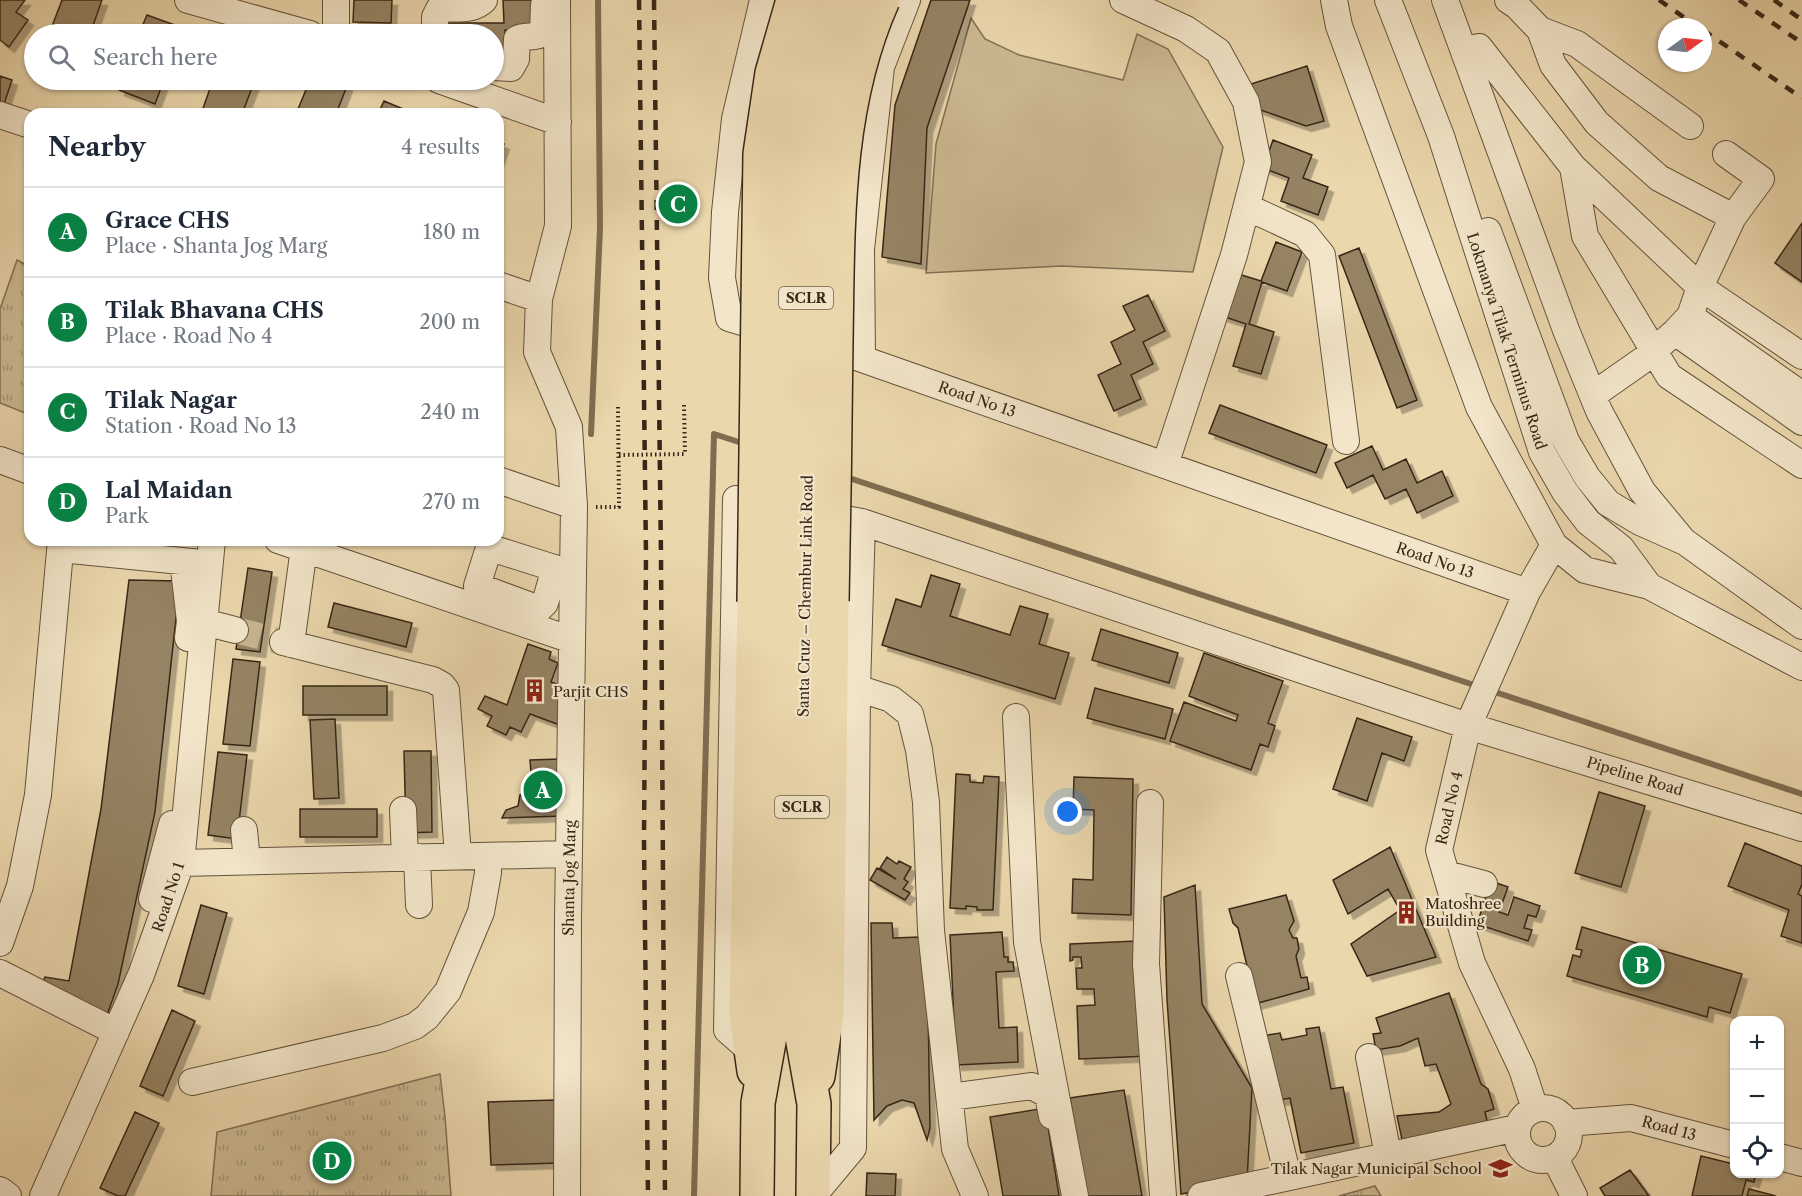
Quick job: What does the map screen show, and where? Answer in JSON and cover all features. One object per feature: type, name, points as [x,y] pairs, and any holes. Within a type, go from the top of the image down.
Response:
[{"type":"highway","points":[[793,0],[772,73],[760,154],[793,601]]},
{"type":"highway","name":"Santa Cruz – Chembur Link Road","points":[[813,1196],[814,1104],[798,1014],[793,601],[783,274],[788,188],[797,101],[819,19],[827,0]]},
{"type":"highway","name":"Santa Cruz – Chembur Link Road","points":[[757,1196],[758,1103],[774,1014],[806,275],[812,190],[820,105],[841,26],[853,0]]},
{"type":"highway","points":[[758,1103],[746,1014],[793,601],[837,282],[843,152],[856,83],[872,26],[883,0]]},
{"type":"street","points":[[336,0],[336,24]]},
{"type":"street","points":[[435,24],[435,17],[439,9],[471,8],[478,6],[484,0]]},
{"type":"street","name":"Road No 13","points":[[763,0],[735,119],[725,212],[722,278],[729,318],[862,358],[1527,592]]},
{"type":"street","points":[[862,358],[861,249],[881,67],[907,0]]},
{"type":"street","points":[[1335,0],[1340,26],[1479,407],[1554,545],[1585,570],[1649,586]]},
{"type":"street","name":"Lokmanya Tilak Terminus Road","points":[[1388,0],[1441,136],[1542,452],[1565,492],[1588,522],[1621,548],[1649,586],[1802,667]]},
{"type":"street","name":"Lokmanya Tilak Terminus Road","points":[[1403,0],[1566,441],[1587,477],[1608,503],[1640,522],[1685,542],[1802,627]]},
{"type":"street","points":[[1445,0],[1566,330],[1599,411],[1642,491],[1685,542]]},
{"type":"street","points":[[1508,0],[1539,30],[1553,64],[1597,123],[1659,178],[1733,217]]},
{"type":"street","points":[[1129,1],[1186,29],[1218,51],[1246,102],[1258,162],[1234,255],[1165,465]]},
{"type":"street","points":[[202,2],[276,24]]},
{"type":"street","points":[[504,68],[511,68],[516,59],[517,39],[539,36],[543,33],[551,3]]},
{"type":"street","points":[[504,287],[539,299],[558,226],[558,122],[551,3]]},
{"type":"street","points":[[1539,30],[1577,44],[1689,126]]},
{"type":"street","points":[[1464,50],[1479,47],[1573,166],[1700,287],[1802,356]]},
{"type":"street","points":[[487,90],[558,122]]},
{"type":"street","points":[[0,115],[24,123]]},
{"type":"street","points":[[1593,395],[1653,352],[1683,324],[1733,217],[1761,179],[1726,154]]},
{"type":"street","points":[[1573,166],[1585,236],[1668,376],[1802,465]]},
{"type":"street","points":[[1247,207],[1305,234],[1322,255],[1346,441]]},
{"type":"street","name":"Shanta Jog Marg","points":[[539,299],[537,352],[569,427],[574,506],[564,571],[572,640],[567,1196]]},
{"type":"street","points":[[1683,324],[1802,395]]},
{"type":"street","points":[[1683,324],[1802,422]]},
{"type":"street","points":[[0,460],[24,469]]},
{"type":"street","points":[[504,482],[574,506]]},
{"type":"street","name":"Pipeline Road","points":[[751,1051],[727,1030],[736,499],[862,522],[1801,825]]},
{"type":"street","points":[[813,1196],[853,1149],[857,688],[862,522]]},
{"type":"street","name":"Road No 4","points":[[1535,1109],[1522,1069],[1472,963],[1439,850],[1471,720],[1527,592],[1554,545]]},
{"type":"street","points":[[0,943],[20,886],[38,795],[61,546]]},
{"type":"street","points":[[75,546],[183,561],[211,552]]},
{"type":"street","points":[[298,546],[476,596],[539,609],[564,571],[491,548],[488,551],[476,596]]},
{"type":"street","points":[[304,548],[287,643],[433,681],[442,685],[446,690],[458,856]]},
{"type":"street","name":"Road No 1","points":[[43,1196],[111,1029],[141,975],[181,863],[211,552]]},
{"type":"street","points":[[0,973],[111,1029],[135,958],[171,830],[190,621],[183,561]]},
{"type":"street","points":[[476,596],[572,640]]},
{"type":"street","points":[[204,622],[235,630]]},
{"type":"street","points":[[857,688],[891,699],[910,714],[920,750],[926,802],[931,931],[955,1149],[975,1196]]},
{"type":"street","points":[[1016,717],[1027,942],[1075,1196]]},
{"type":"street","points":[[1150,803],[1146,964],[1162,1196]]},
{"type":"street","points":[[403,810],[419,904]]},
{"type":"street","points":[[244,830],[259,869]]},
{"type":"street","points":[[181,863],[259,869],[413,863],[488,864],[569,854]]},
{"type":"street","points":[[413,863],[458,856],[488,864]]},
{"type":"street","points":[[192,1082],[383,1038],[415,1026],[427,1017],[448,991],[481,912],[488,864]]},
{"type":"street","points":[[1446,874],[1484,885]]},
{"type":"street","points":[[1239,976],[1287,1177]]},
{"type":"street","points":[[1369,1057],[1388,1155]]},
{"type":"street","points":[[950,1097],[1032,1086],[1048,1095],[1067,1196]]},
{"type":"street","points":[[1535,1109],[1553,1110],[1566,1123],[1569,1139],[1566,1147],[1555,1158],[1538,1160],[1524,1153],[1519,1146],[1517,1128],[1527,1113],[1535,1109]]},
{"type":"street","name":"Road 13","points":[[1566,1123],[1631,1118],[1730,1144]]},
{"type":"street","points":[[1201,1196],[1517,1128]]},
{"type":"street","points":[[1555,1158],[1574,1196]]},
{"type":"street","points":[[1784,1158],[1802,1163]]},
{"type":"street","points":[[0,1190],[8,1196]]},
{"type":"path","points":[[619,455],[685,454],[684,405]]},
{"type":"path","points":[[618,406],[620,507]]},
{"type":"green space","points":[[971,18],[985,39],[1019,55],[1123,80],[1137,34],[1168,49],[1223,147],[1193,272],[1062,266],[926,273],[936,144]]},
{"type":"green space","points":[[17,260],[24,264],[24,413],[0,403],[0,309]]},
{"type":"green space","points":[[440,1074],[451,1196],[211,1196],[217,1132]]},
{"type":"green space","points":[[1375,1186],[1381,1196],[1339,1196]]},
{"type":"building","points":[[0,0],[25,0],[16,12],[28,20],[9,47],[0,40]]},
{"type":"building","points":[[62,0],[102,0],[94,24],[53,24]]},
{"type":"building","points":[[354,0],[392,0],[391,23],[353,22]]},
{"type":"building","points":[[503,0],[538,0],[539,29],[505,30],[505,59],[504,24],[442,24],[442,23],[504,23]]},
{"type":"building","points":[[931,0],[970,0],[927,128],[921,264],[882,257],[895,105]]},
{"type":"building","points":[[147,15],[172,24],[143,24]]},
{"type":"building","points":[[1307,66],[1324,121],[1306,126],[1252,107],[1245,86]]},
{"type":"building","points":[[0,76],[12,80],[4,104],[0,103]]},
{"type":"building","points":[[119,90],[160,90],[155,104]]},
{"type":"building","points":[[209,90],[251,90],[244,108],[203,108]]},
{"type":"building","points":[[306,90],[345,90],[338,108],[298,108]]},
{"type":"building","points":[[384,101],[401,108],[381,108]]},
{"type":"building","points":[[1273,140],[1312,155],[1303,178],[1328,187],[1318,215],[1281,201],[1289,178],[1263,168]]},
{"type":"building","points":[[1802,223],[1802,282],[1775,263]]},
{"type":"building","points":[[1276,242],[1302,252],[1287,291],[1262,282],[1249,324],[1274,332],[1261,374],[1233,366],[1246,324],[1222,316],[1235,273],[1261,281]]},
{"type":"building","points":[[1359,248],[1417,400],[1397,408],[1339,256]]},
{"type":"building","points":[[1148,295],[1165,331],[1143,342],[1153,364],[1131,375],[1141,399],[1114,411],[1098,375],[1121,364],[1111,342],[1135,330],[1123,306]]},
{"type":"building","points":[[1220,405],[1327,445],[1316,473],[1209,433]]},
{"type":"building","points":[[1372,446],[1383,470],[1406,459],[1417,483],[1442,471],[1453,496],[1417,513],[1406,489],[1385,499],[1373,475],[1347,488],[1335,463]]},
{"type":"building","points":[[248,568],[272,572],[260,652],[236,649]]},
{"type":"building","points":[[931,575],[960,584],[950,616],[1010,635],[1020,606],[1048,614],[1039,644],[1069,653],[1055,699],[882,645],[896,599],[921,607]]},
{"type":"building","points":[[129,580],[180,581],[155,812],[118,984],[106,1018],[90,1014],[91,1005],[39,991],[45,977],[69,981],[101,809]]},
{"type":"building","points":[[334,603],[412,623],[406,647],[328,627]]},
{"type":"building","points":[[1101,629],[1178,653],[1169,683],[1092,660]]},
{"type":"building","name":"Parjit CHS","points":[[528,644],[551,652],[549,659],[558,663],[551,682],[560,685],[556,697],[566,700],[557,724],[530,714],[521,732],[510,727],[506,735],[487,726],[492,716],[478,709],[485,696],[507,705]]},
{"type":"building","points":[[1204,653],[1283,681],[1268,723],[1275,726],[1268,747],[1260,744],[1251,770],[1170,741],[1184,702],[1236,721],[1238,715],[1189,696]]},
{"type":"building","points":[[233,659],[260,662],[250,746],[223,744]]},
{"type":"building","points":[[303,686],[387,686],[387,715],[303,715]]},
{"type":"building","points":[[1095,688],[1173,709],[1165,739],[1087,718]]},
{"type":"building","points":[[1357,718],[1412,737],[1404,761],[1382,753],[1367,801],[1333,789]]},
{"type":"building","points":[[335,719],[339,798],[314,799],[310,720]]},
{"type":"building","points":[[404,751],[431,751],[432,832],[406,833]]},
{"type":"building","points":[[218,752],[247,755],[237,839],[208,835]]},
{"type":"building","points":[[560,759],[562,816],[502,818],[506,810],[518,806],[520,795],[525,794],[524,785],[532,785],[530,760]]},
{"type":"building","points":[[956,774],[970,775],[970,782],[983,783],[984,776],[999,777],[993,910],[977,910],[977,907],[966,906],[966,909],[950,908]]},
{"type":"building","points":[[1074,777],[1133,779],[1131,915],[1072,913],[1073,879],[1093,880],[1094,810],[1073,809]]},
{"type":"building","points":[[1599,792],[1645,806],[1621,887],[1575,873]]},
{"type":"building","points":[[300,809],[377,809],[377,837],[300,837]]},
{"type":"building","points":[[1745,843],[1802,866],[1802,884],[1798,894],[1802,896],[1802,943],[1781,936],[1789,910],[1728,886]]},
{"type":"building","name":"Matoshree Building","points":[[1390,847],[1436,957],[1367,976],[1351,944],[1400,910],[1388,889],[1348,914],[1333,880]]},
{"type":"building","points":[[887,857],[897,864],[899,861],[911,867],[904,879],[908,882],[903,889],[910,893],[905,900],[870,880],[877,868],[896,879],[880,868]]},
{"type":"building","points":[[1491,881],[1508,887],[1499,912],[1508,915],[1514,897],[1540,906],[1536,917],[1528,915],[1524,928],[1532,930],[1528,941],[1477,924]]},
{"type":"building","points":[[1195,885],[1202,1004],[1252,1088],[1247,1181],[1181,1194],[1167,1000],[1164,897]]},
{"type":"building","points":[[1286,895],[1294,921],[1289,930],[1293,938],[1297,938],[1299,949],[1296,956],[1301,978],[1307,977],[1309,989],[1251,1005],[1248,970],[1238,928],[1233,923],[1229,909]]},
{"type":"building","points":[[201,905],[227,913],[204,994],[178,986]]},
{"type":"building","points":[[871,923],[892,923],[893,938],[920,937],[927,944],[930,1128],[927,1140],[914,1103],[902,1100],[887,1106],[874,1120]]},
{"type":"building","points":[[1582,927],[1742,974],[1730,1013],[1709,1007],[1707,1017],[1567,976],[1573,955],[1580,957],[1582,950],[1576,949]]},
{"type":"building","points":[[1002,932],[1004,957],[1008,957],[1008,962],[1013,962],[1014,971],[996,972],[999,1028],[1017,1027],[1018,1062],[956,1065],[950,935]]},
{"type":"building","points":[[1137,941],[1149,1056],[1079,1059],[1077,1006],[1095,1005],[1094,989],[1077,989],[1076,968],[1082,968],[1081,957],[1073,957],[1070,961],[1070,944]]},
{"type":"building","points":[[1449,993],[1481,1084],[1488,1089],[1494,1109],[1485,1112],[1488,1125],[1404,1149],[1397,1116],[1439,1112],[1451,1104],[1436,1064],[1425,1066],[1418,1038],[1400,1046],[1376,1050],[1373,1034],[1381,1033],[1376,1018]]},
{"type":"building","points":[[172,1010],[195,1021],[163,1096],[140,1086]]},
{"type":"building","points":[[1319,1027],[1331,1089],[1343,1087],[1354,1143],[1301,1153],[1290,1098],[1274,1101],[1262,1036],[1280,1033],[1282,1040],[1307,1035],[1306,1029]]},
{"type":"building","points":[[1124,1090],[1142,1196],[1086,1196],[1070,1098]]},
{"type":"building","points":[[556,1100],[559,1163],[491,1165],[488,1102]]},
{"type":"building","points":[[1045,1108],[1059,1196],[1003,1196],[990,1117]]},
{"type":"building","points":[[135,1112],[159,1123],[125,1196],[118,1196],[100,1188]]},
{"type":"building","points":[[1701,1156],[1730,1163],[1730,1178],[1755,1178],[1754,1182],[1746,1180],[1742,1196],[1692,1196]]},
{"type":"building","points":[[1630,1170],[1649,1196],[1605,1196],[1600,1188]]},
{"type":"building","points":[[867,1173],[896,1174],[895,1196],[866,1196]]},
{"type":"building","points":[[1749,1189],[1776,1196],[1747,1196]]},
{"type":"waterway","points":[[591,434],[600,228],[598,0]]},
{"type":"waterway","points":[[694,1196],[714,434],[745,444]]},
{"type":"waterway","points":[[843,476],[1480,687]]},
{"type":"waterway","points":[[1489,690],[1802,794]]},
{"type":"tunnel","points":[[235,630],[283,642]]},
{"type":"railway","points":[[639,0],[646,555],[644,840],[648,1196]]},
{"type":"railway","points":[[654,0],[661,555],[665,1196]]},
{"type":"railway","points":[[1659,0],[1685,18]]},
{"type":"railway","points":[[1739,0],[1802,43]]},
{"type":"railway","points":[[1774,0],[1802,20]]},
{"type":"railway","points":[[1712,36],[1802,98]]},
{"type":"place","name":"Tilak Nagar","points":[[678,204]]},
{"type":"place","name":"Parjit CHS","points":[[535,691]]},
{"type":"place","name":"Grace CHS","points":[[543,790]]},
{"type":"place","name":"Matoshree Building","points":[[1407,912]]},
{"type":"place","name":"Tilak Bhavana CHS","points":[[1642,965]]},
{"type":"place","name":"Lal Maidan","points":[[332,1161]]},
{"type":"place","name":"Tilak Nagar Municipal School","points":[[1500,1168]]}]
